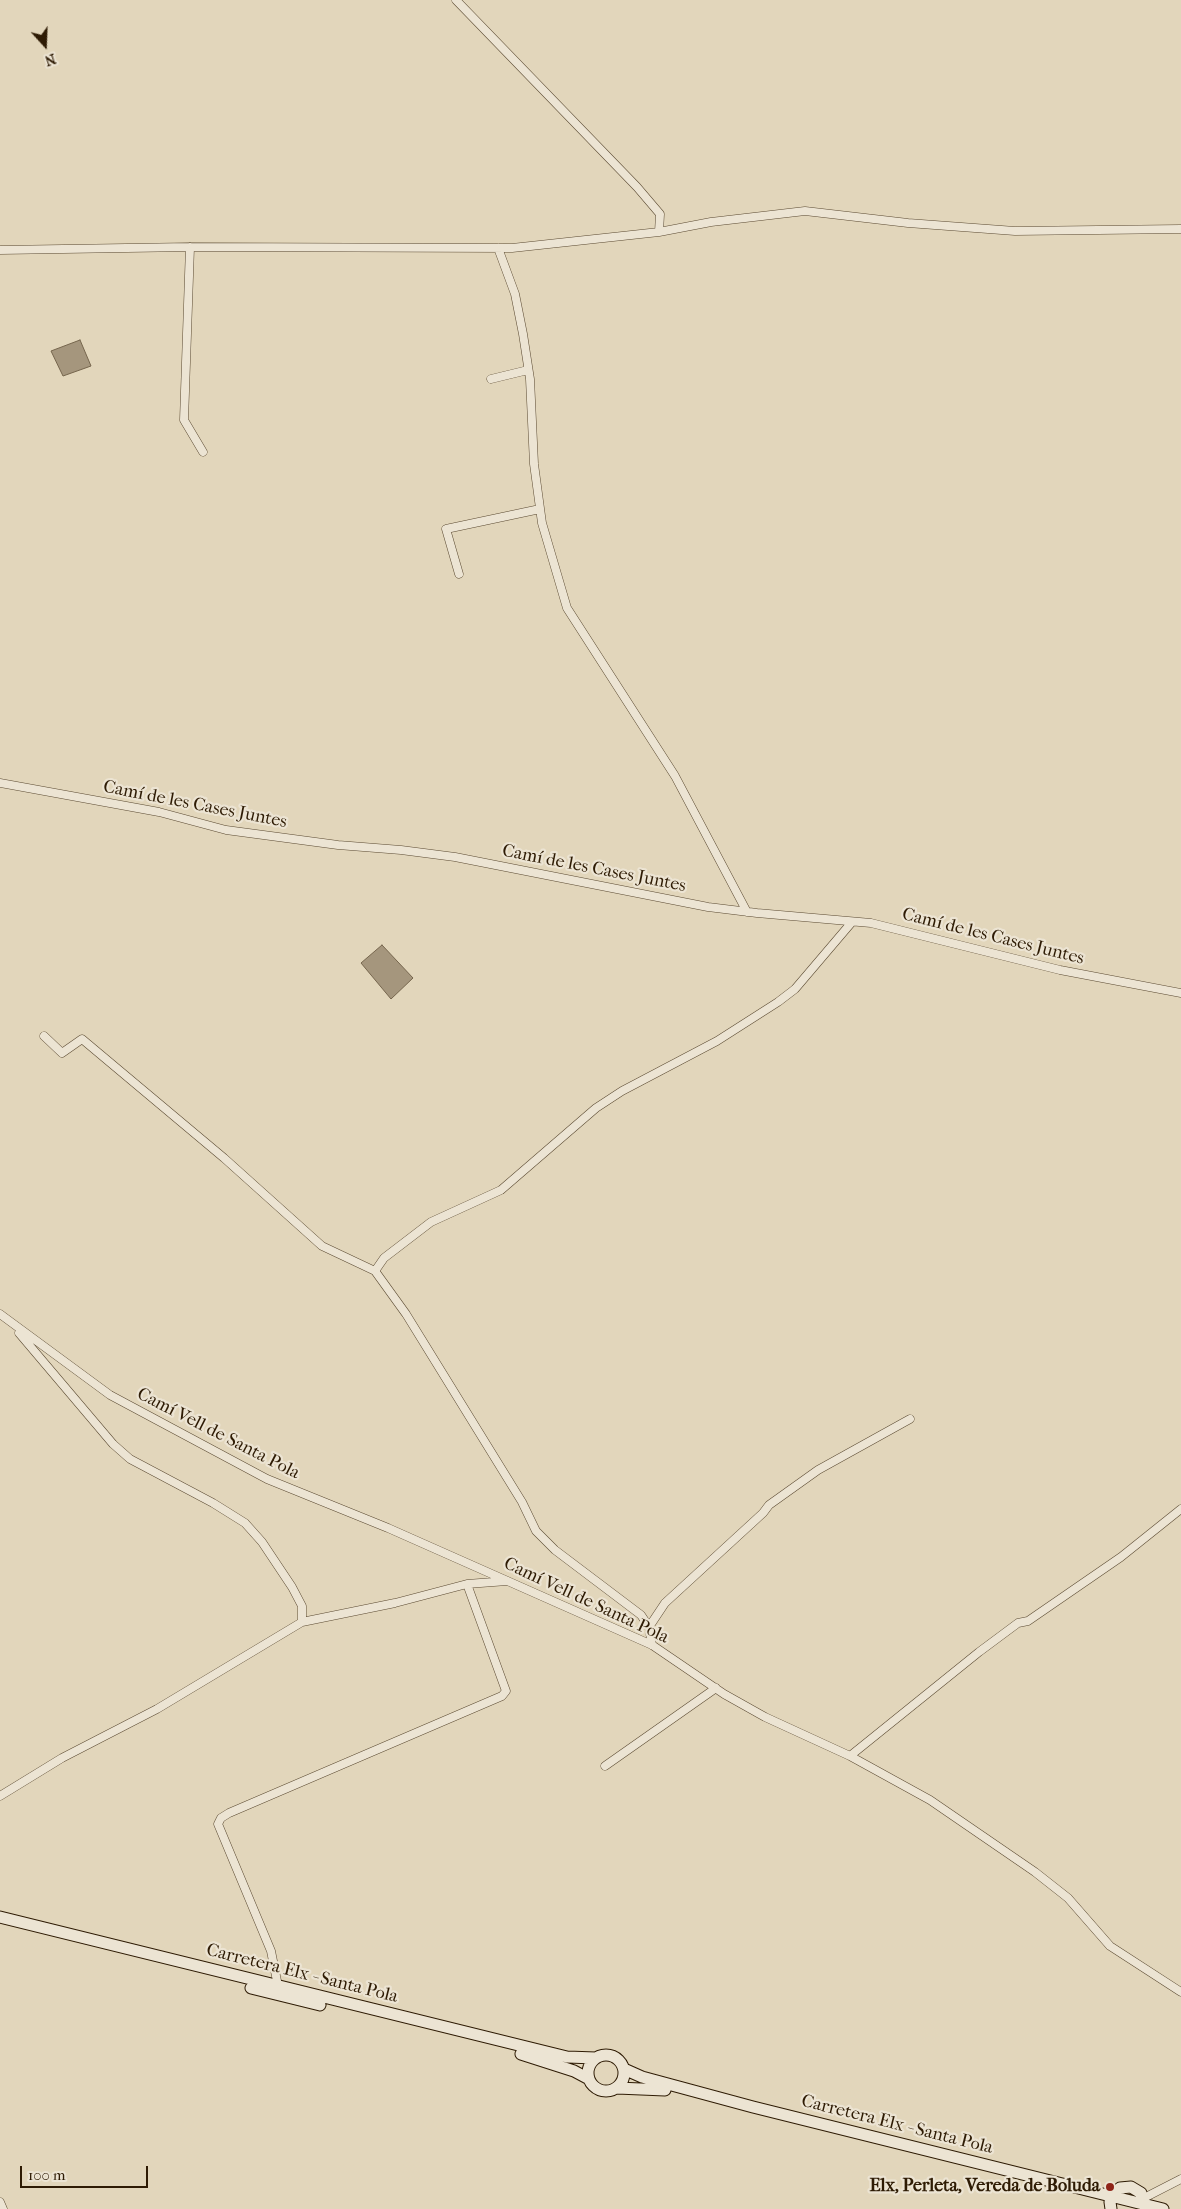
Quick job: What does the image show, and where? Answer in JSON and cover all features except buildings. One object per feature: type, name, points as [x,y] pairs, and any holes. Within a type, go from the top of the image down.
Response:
[{"type":"main road","name":"Carretera Elx - Santa Pola","points":[[0,1917],[567,2057],[596,2058]]},
{"type":"main road","name":"Carretera Elx - Santa Pola","points":[[0,1923],[287,1997],[530,2056],[574,2071],[589,2079]]},
{"type":"main road","points":[[611,2056],[622,2064],[624,2069],[623,2079],[617,2088],[602,2090],[597,2088],[589,2079],[588,2068],[596,2058],[611,2056]]},
{"type":"main road","name":"Carretera Elx - Santa Pola","points":[[624,2069],[642,2077],[1111,2202]]},
{"type":"main road","name":"Carretera Elx - Santa Pola","points":[[617,2088],[657,2088],[1111,2202],[1142,2204],[1163,2209]]},
{"type":"main road","points":[[1111,2202],[1120,2188],[1132,2187],[1137,2189],[1142,2204]]},
{"type":"street","points":[[456,0],[471,13],[637,186],[660,214],[659,232]]},
{"type":"street","points":[[0,250],[190,247],[498,248],[659,232],[710,222],[805,211],[926,225],[1015,231],[1181,228]]},
{"type":"street","points":[[190,247],[184,420],[203,452]]},
{"type":"street","points":[[498,248],[515,294],[528,370],[534,464],[540,509],[558,583],[567,608],[675,776],[747,912]]},
{"type":"street","points":[[491,379],[528,370]]},
{"type":"street","points":[[459,574],[446,529],[540,509]]},
{"type":"street","name":"Camí de les Cases Juntes","points":[[0,783],[159,812],[226,830],[320,843],[455,857],[747,912],[871,923],[1060,970],[1181,993]]},
{"type":"street","points":[[375,1271],[384,1258],[431,1222],[501,1190],[596,1108],[622,1090],[717,1041],[778,1002],[795,989],[852,922]]},
{"type":"street","points":[[44,1036],[62,1053],[82,1039],[224,1158],[322,1246],[375,1271],[406,1314],[522,1502],[536,1531],[555,1550],[641,1615],[649,1627],[652,1645]]},
{"type":"street","name":"Camí Vell de Santa Pola","points":[[0,1314],[110,1395],[267,1479],[509,1581],[652,1645],[716,1688],[765,1717],[850,1756],[930,1800],[991,1840],[1068,1898],[1110,1946],[1181,1992]]},
{"type":"street","points":[[11,1323],[113,1444],[130,1459],[213,1503],[244,1523],[262,1542],[292,1588],[302,1606],[302,1622]]},
{"type":"street","points":[[649,1627],[665,1603],[763,1513],[769,1505],[818,1470],[910,1419]]},
{"type":"street","points":[[850,1756],[979,1652],[1018,1623],[1028,1621],[1121,1557],[1181,1509]]},
{"type":"street","points":[[0,1796],[62,1758],[157,1709],[302,1622],[396,1603],[467,1584],[509,1581]]},
{"type":"street","points":[[278,1986],[271,1951],[218,1824],[221,1818],[229,1813],[502,1696],[506,1691],[467,1584]]},
{"type":"street","points":[[604,1766],[716,1688]]},
{"type":"street","points":[[1142,2204],[1181,2179]]},
{"type":"street","points":[[0,2202],[3,2209]]},
{"type":"shaded area","points":[[80,340],[91,366],[63,376],[51,351]]},
{"type":"shaded area","points":[[382,945],[413,978],[391,999],[361,963]]},
{"type":"place","name":"Elx, Perleta, Vereda de Boluda","points":[[1110,2187]]}]
